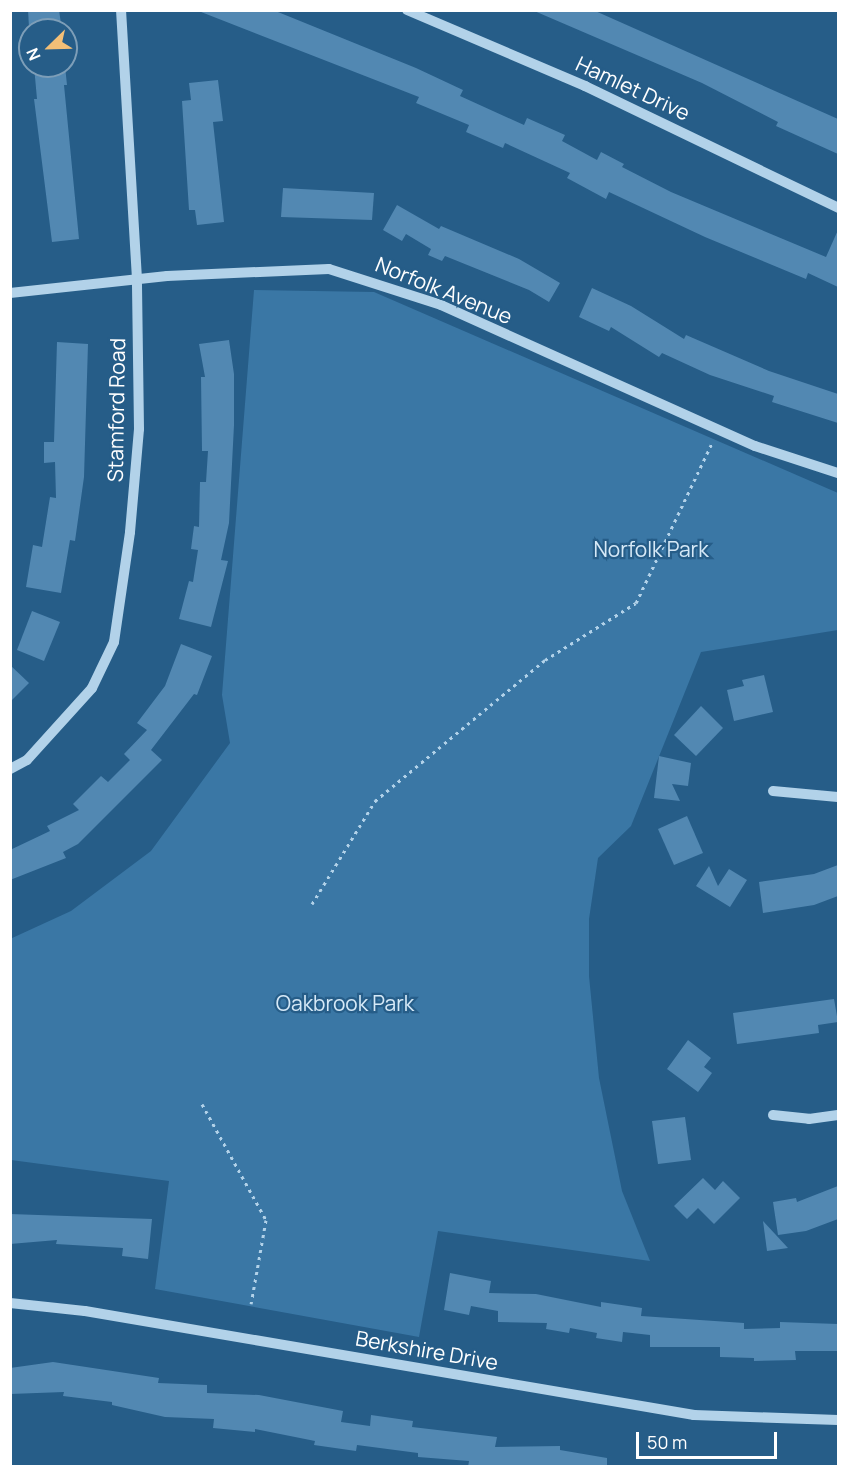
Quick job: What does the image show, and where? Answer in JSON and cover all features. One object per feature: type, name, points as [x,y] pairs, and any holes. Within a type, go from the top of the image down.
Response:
[{"type":"street","name":"Stamford Road","points":[[10,769],[27,760],[92,688],[114,642],[130,532],[139,429],[136,279],[121,10]]},
{"type":"street","name":"Hamlet Drive","points":[[407,10],[585,86],[838,208]]},
{"type":"street","name":"Norfolk Avenue","points":[[10,293],[136,279],[329,269],[441,305],[718,431],[838,473]]},
{"type":"street","points":[[773,791],[838,797]]},
{"type":"street","points":[[773,1115],[809,1119],[838,1115]]},
{"type":"street","name":"Berkshire Drive","points":[[10,1303],[85,1311],[694,1415],[838,1420]]},
{"type":"path","points":[[312,904],[375,801],[545,660],[636,603],[718,431]]},
{"type":"path","points":[[202,1104],[266,1220],[251,1304]]},
{"type":"green space","name":"Oakbrook Park","points":[[254,290],[374,292],[838,493],[838,630],[701,652],[631,826],[598,858],[589,919],[589,976],[599,1078],[622,1191],[650,1261],[438,1231],[419,1337],[155,1289],[169,1181],[11,1160],[10,939],[71,911],[151,851],[230,743],[222,695]]},
{"type":"building","points":[[28,10],[59,10],[60,18],[28,18]]},
{"type":"building","points":[[196,10],[273,10],[416,68],[463,90],[460,96],[524,125],[527,118],[565,135],[562,141],[597,160],[601,152],[624,164],[622,167],[671,192],[826,257],[838,230],[838,287],[808,273],[806,279],[705,237],[609,192],[606,199],[567,178],[570,173],[505,143],[503,148],[466,132],[469,125],[416,103],[419,97]]},
{"type":"building","points":[[532,10],[593,10],[838,119],[838,154],[776,126],[778,122],[702,83]]},
{"type":"building","points":[[35,78],[66,78],[67,85],[64,85],[79,239],[52,242],[34,99],[37,99]]},
{"type":"building","points":[[218,80],[223,121],[213,122],[224,222],[197,225],[195,210],[189,210],[182,101],[191,100],[189,83]]},
{"type":"building","points":[[283,188],[374,193],[372,220],[281,217]]},
{"type":"building","points":[[397,205],[439,229],[441,226],[519,259],[560,283],[549,302],[529,290],[445,256],[442,261],[428,255],[431,249],[406,234],[402,241],[383,230]]},
{"type":"building","points":[[592,288],[631,306],[684,339],[686,335],[769,371],[838,394],[838,423],[772,402],[774,396],[710,375],[662,353],[659,357],[611,327],[609,331],[579,317]]},
{"type":"building","points":[[229,340],[234,374],[234,425],[229,523],[221,560],[228,561],[211,627],[179,619],[189,581],[193,582],[198,550],[191,549],[194,526],[199,527],[200,482],[206,482],[208,451],[202,451],[201,377],[205,377],[199,344]]},
{"type":"building","points":[[57,342],[88,344],[84,477],[75,541],[70,540],[61,593],[26,587],[33,545],[42,547],[50,497],[56,498],[55,462],[44,463],[44,442],[54,442]]},
{"type":"building","points":[[32,611],[60,622],[44,661],[17,650]]},
{"type":"building","points":[[181,644],[212,656],[197,695],[194,694],[151,750],[162,760],[78,844],[63,852],[66,858],[10,880],[10,850],[50,831],[47,826],[79,810],[73,804],[101,776],[108,782],[130,760],[124,754],[147,730],[137,723],[165,686]]},
{"type":"building","points":[[10,665],[29,683],[10,702]]},
{"type":"building","points":[[764,675],[773,712],[734,721],[727,690],[744,686],[742,680]]},
{"type":"building","points":[[701,706],[723,728],[696,756],[674,735]]},
{"type":"building","points":[[659,756],[691,763],[688,786],[672,784],[680,801],[654,798]]},
{"type":"building","points":[[687,816],[703,853],[674,865],[658,829]]},
{"type":"building","points":[[838,865],[838,896],[814,905],[763,913],[759,882],[814,874]]},
{"type":"building","points":[[709,866],[718,886],[729,869],[747,880],[730,907],[696,886]]},
{"type":"building","points":[[834,999],[838,1022],[818,1025],[819,1033],[737,1044],[733,1013]]},
{"type":"building","points":[[688,1040],[711,1058],[704,1067],[712,1073],[698,1092],[667,1069]]},
{"type":"building","points":[[685,1117],[691,1160],[658,1164],[652,1121]]},
{"type":"building","points":[[703,1178],[715,1190],[723,1181],[740,1198],[714,1224],[698,1208],[687,1219],[674,1206]]},
{"type":"building","points":[[838,1186],[838,1219],[806,1231],[778,1235],[773,1202],[796,1198],[797,1202]]},
{"type":"building","points":[[10,1214],[152,1219],[148,1259],[122,1256],[123,1248],[56,1244],[57,1240],[10,1244]]},
{"type":"building","points":[[763,1221],[788,1248],[767,1251]]},
{"type":"building","points":[[450,1273],[491,1281],[489,1293],[536,1294],[601,1307],[601,1302],[642,1308],[641,1316],[744,1323],[744,1329],[780,1328],[780,1322],[838,1324],[838,1351],[795,1351],[796,1360],[754,1361],[754,1358],[720,1357],[720,1347],[650,1347],[650,1335],[623,1332],[622,1342],[596,1338],[597,1333],[570,1328],[569,1333],[546,1329],[547,1323],[498,1322],[498,1311],[471,1306],[469,1315],[444,1310]]},
{"type":"building","points":[[53,1362],[159,1378],[158,1383],[207,1385],[207,1393],[259,1395],[343,1411],[341,1422],[370,1426],[371,1415],[413,1421],[412,1427],[497,1437],[495,1447],[560,1446],[560,1450],[607,1458],[607,1467],[468,1467],[469,1461],[418,1457],[418,1453],[357,1445],[356,1451],[314,1445],[315,1441],[255,1429],[255,1432],[213,1428],[214,1419],[165,1417],[112,1405],[112,1402],[63,1396],[64,1392],[10,1394],[10,1368]]},
{"type":"park label","name":"Norfolk Park","points":[[651,549]]}]
